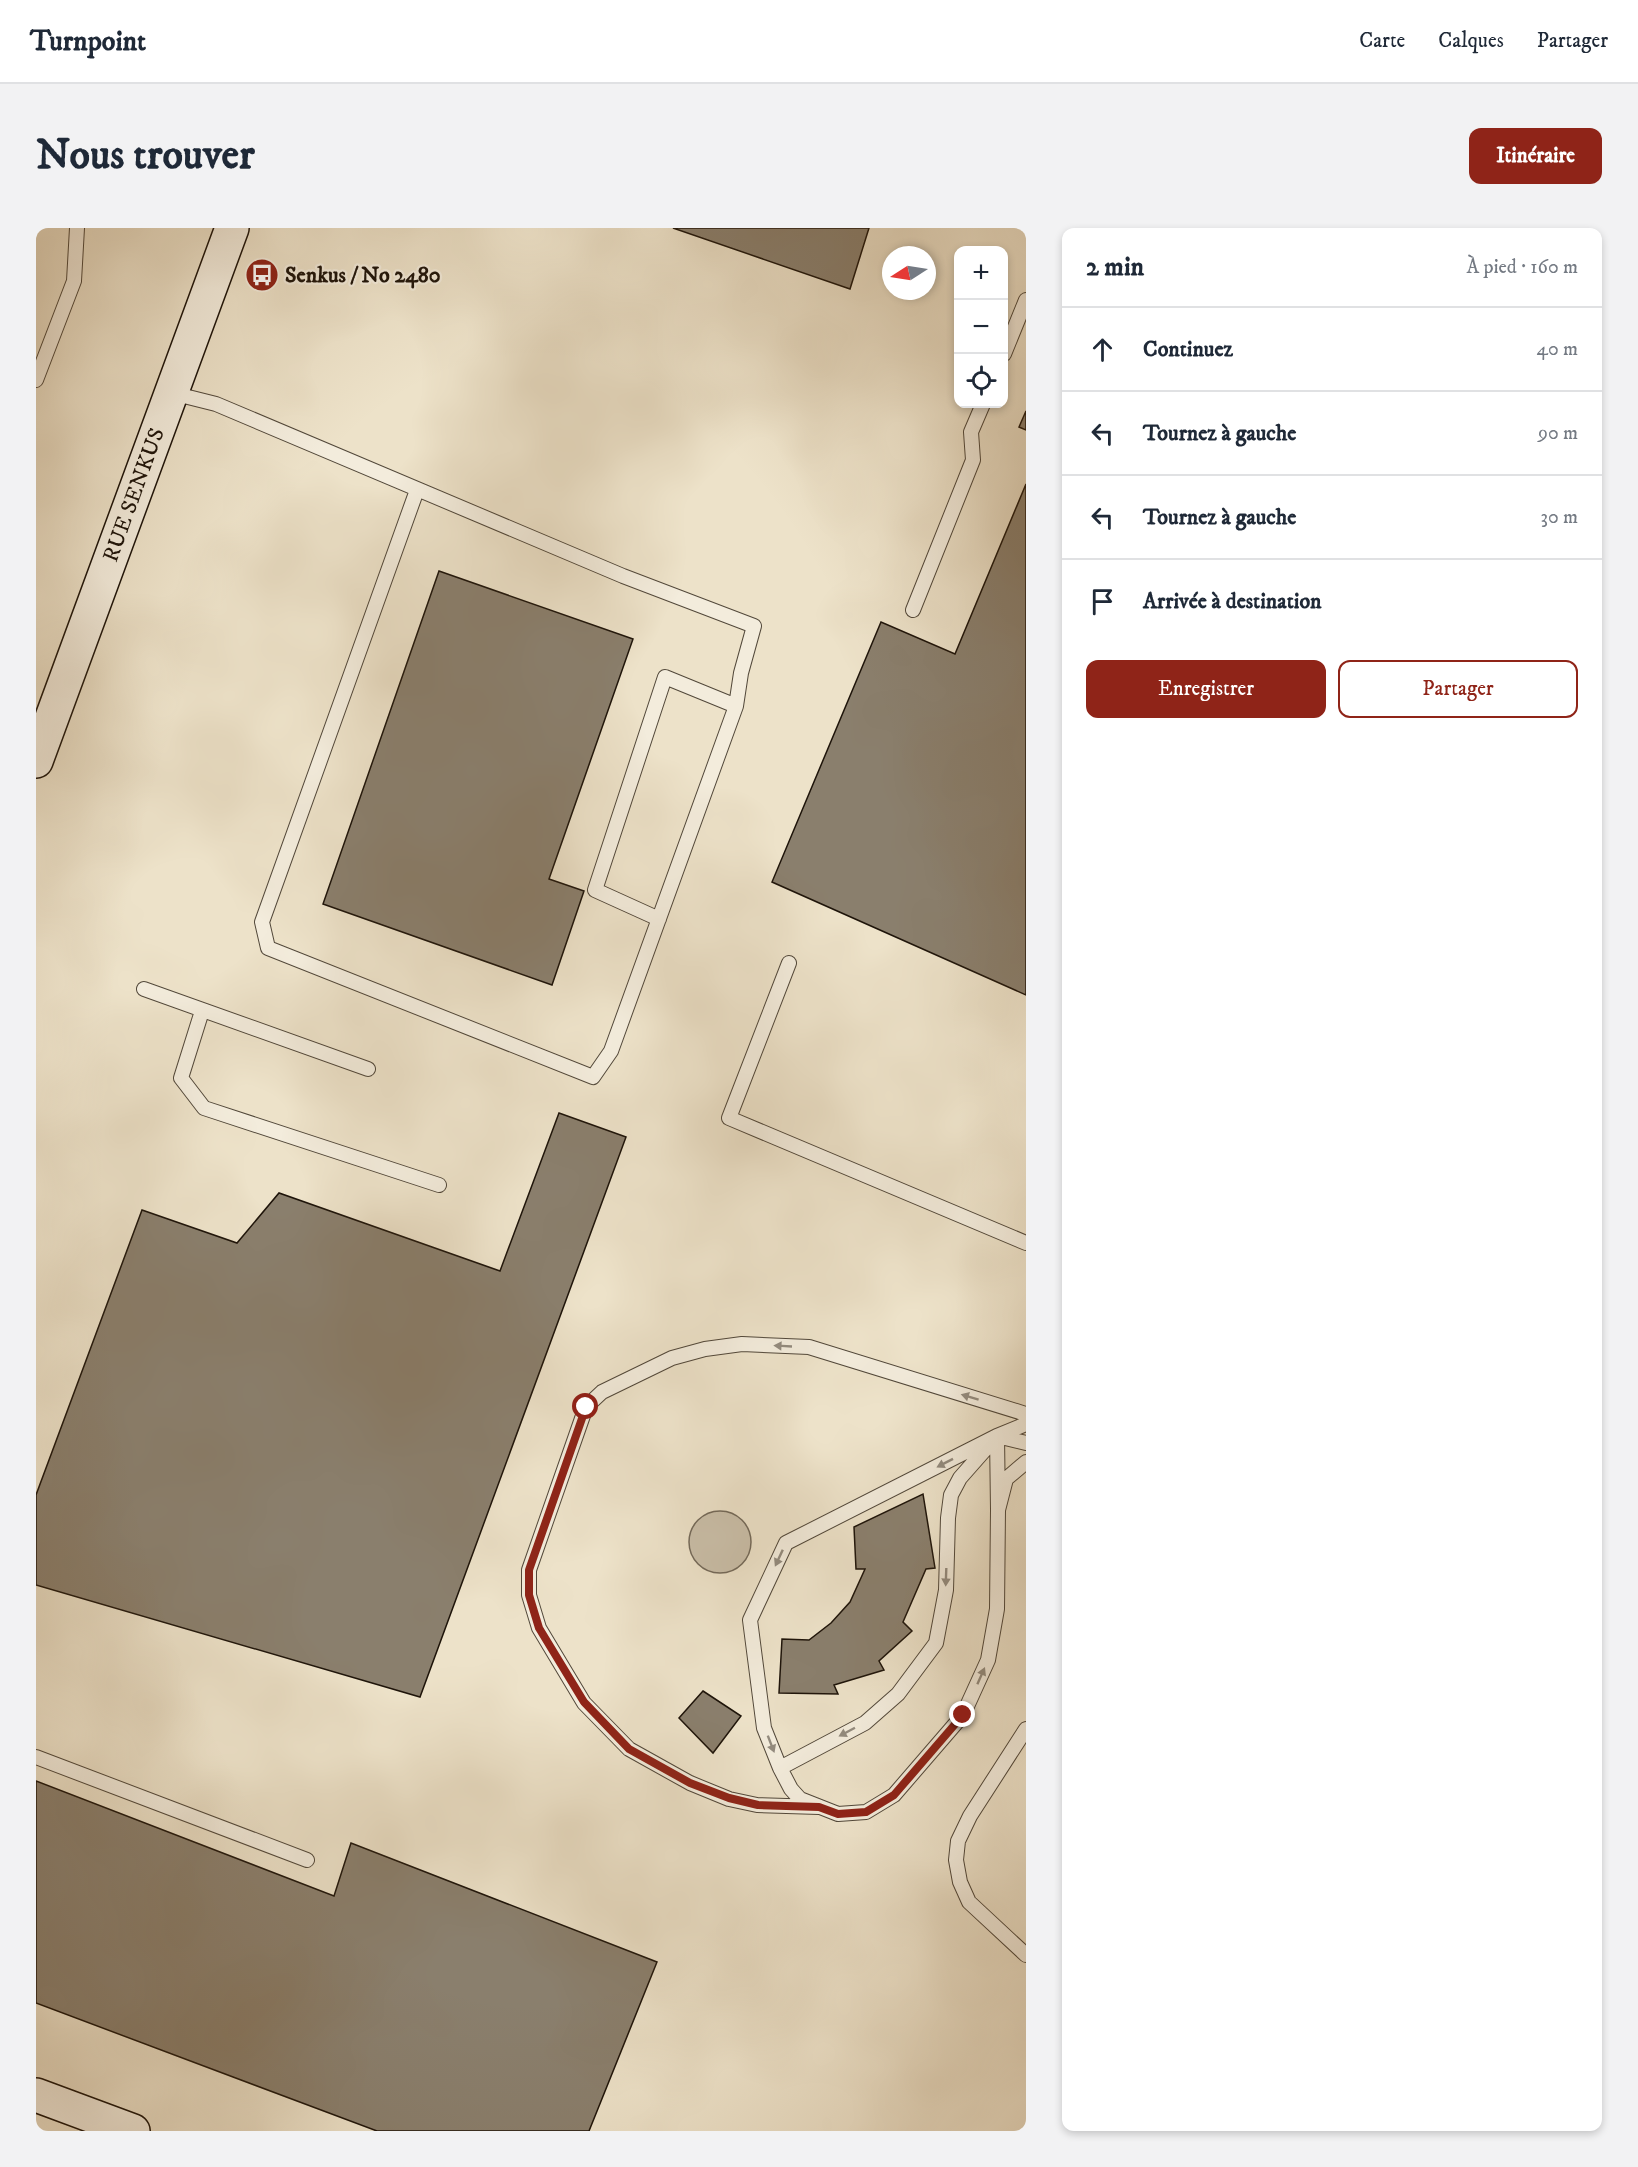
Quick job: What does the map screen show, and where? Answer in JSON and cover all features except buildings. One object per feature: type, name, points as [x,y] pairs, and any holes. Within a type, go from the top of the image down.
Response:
[{"type":"street","name":"RUE SENKUS","points":[[36,761],[172,393],[227,230]]},
{"type":"street","points":[[36,2095],[133,2131]]},
{"type":"lane","points":[[36,380],[74,281],[76,228]]},
{"type":"lane","points":[[1008,344],[1026,300]]},
{"type":"lane","points":[[172,393],[216,404],[623,576],[754,626],[741,673],[736,706],[611,1051],[593,1077],[268,948],[262,922],[417,490]]},
{"type":"lane","points":[[913,610],[973,460],[971,432],[981,408]]},
{"type":"lane","points":[[659,919],[595,890],[665,677],[736,706]]},
{"type":"lane","points":[[789,963],[729,1118],[1026,1243]]},
{"type":"lane","points":[[144,989],[368,1069]]},
{"type":"lane","points":[[202,1011],[181,1078],[204,1108],[439,1185]]},
{"type":"lane","points":[[819,1807],[758,1805],[729,1798],[690,1783],[629,1749],[584,1702],[539,1628],[529,1595],[529,1570],[586,1407],[602,1392],[672,1358],[705,1349],[742,1344],[808,1347],[1026,1414]]},
{"type":"lane","points":[[997,1436],[997,1609],[988,1660],[963,1715],[894,1795],[866,1812],[838,1814],[800,1799],[791,1789],[780,1768],[764,1728],[750,1620],[786,1543],[997,1436],[1026,1424]]},
{"type":"lane","points":[[780,1768],[865,1723],[898,1694],[936,1643],[946,1590],[951,1495],[960,1478],[997,1436]]},
{"type":"lane","points":[[997,1436],[1026,1443]]},
{"type":"lane","points":[[998,1510],[1005,1479],[1026,1462]]},
{"type":"lane","points":[[1026,1729],[970,1816],[958,1841],[956,1860],[960,1882],[969,1902],[1026,1955]]},
{"type":"lane","points":[[36,1757],[307,1860]]},
{"type":"shaded area","points":[[720,1511],[737,1516],[742,1520],[746,1525],[751,1542],[746,1559],[742,1564],[737,1568],[720,1573],[703,1568],[698,1564],[694,1559],[689,1542],[694,1525],[698,1520],[703,1516]]},
{"type":"place","name":"Senkus / No 2480","points":[[262,275]]},
{"type":"route","points":[[586,1407],[529,1570],[529,1595],[539,1628],[584,1702],[629,1749],[690,1783],[729,1798],[758,1805],[819,1807],[838,1814],[866,1812],[894,1795],[963,1715]]}]
